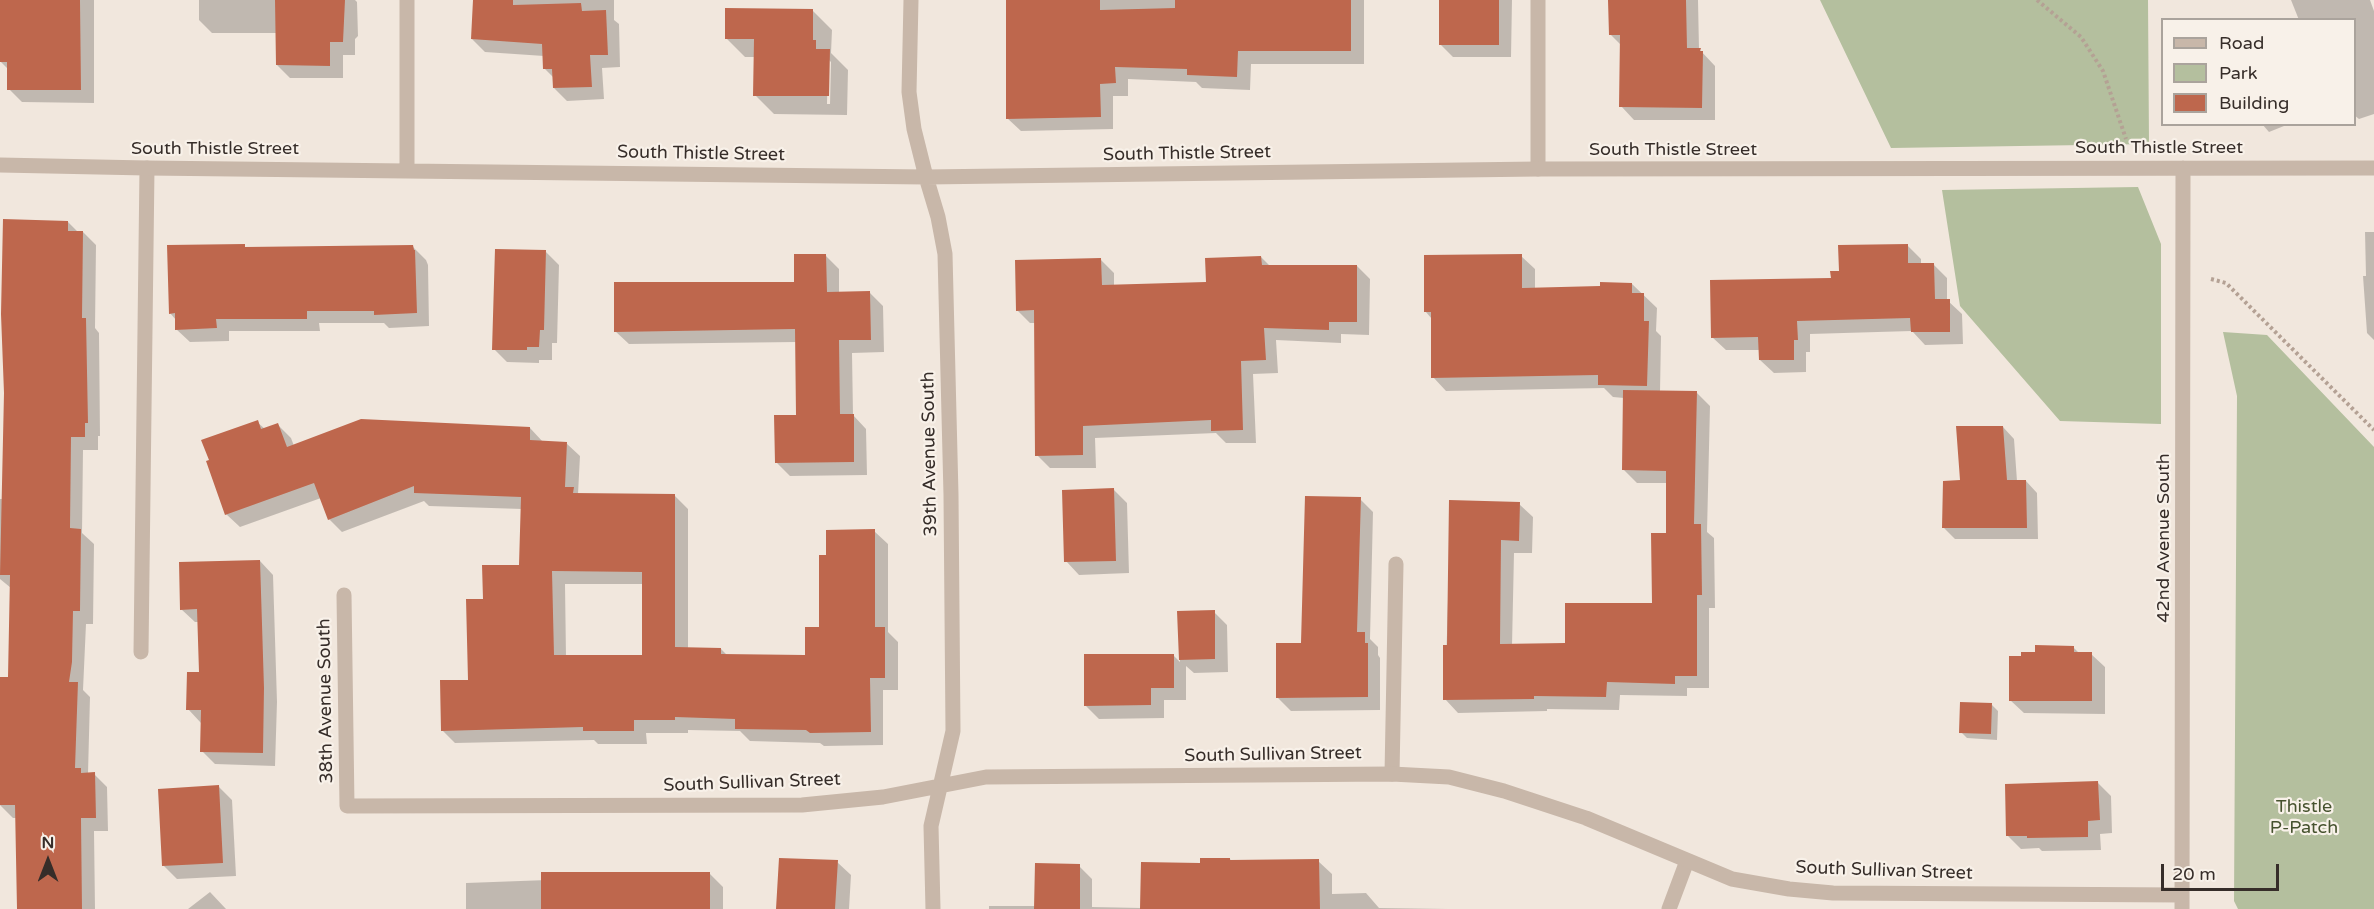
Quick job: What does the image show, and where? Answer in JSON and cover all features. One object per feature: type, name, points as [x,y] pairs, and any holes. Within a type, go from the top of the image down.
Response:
[{"type":"street","points":[[407,0],[407,170]]},
{"type":"street","name":"39th Avenue South","points":[[911,0],[909,92],[926,177],[938,217],[945,254],[951,495],[953,730],[932,826],[933,909]]},
{"type":"street","points":[[1538,0],[1538,169]]},
{"type":"street","name":"South Thistle Street","points":[[0,165],[926,177],[1538,169],[2374,168]]},
{"type":"street","points":[[141,652],[147,168]]},
{"type":"street","name":"42nd Avenue South","points":[[2182,902],[2183,168]]},
{"type":"street","points":[[1392,774],[1396,564]]},
{"type":"street","name":"38th Avenue South","points":[[344,595],[346,806]]},
{"type":"street","name":"South Sullivan Street","points":[[346,806],[802,805],[883,797],[986,777],[1392,774],[1449,777],[1504,791],[1586,819],[1732,879],[1789,889],[2182,902]]},
{"type":"street","points":[[1670,909],[1687,861]]},
{"type":"green space","points":[[1820,0],[2148,0],[2149,144],[1891,148]]},
{"type":"green space","points":[[2138,187],[2161,244],[2161,424],[2060,421],[1960,306],[1942,190]]},
{"type":"green space","name":"Thistle P-Patch","points":[[2223,332],[2267,335],[2374,447],[2374,909],[2238,909],[2234,901],[2237,396]]},
{"type":"building","points":[[0,0],[80,0],[81,90],[7,90],[7,62],[0,62]]},
{"type":"building","points":[[275,0],[345,0],[343,42],[330,42],[330,66],[276,65]]},
{"type":"building","points":[[473,0],[513,0],[513,5],[581,3],[582,11],[606,10],[608,55],[590,55],[592,87],[553,88],[552,69],[543,69],[542,44],[471,39]]},
{"type":"building","points":[[1006,0],[1100,0],[1100,10],[1175,8],[1175,0],[1351,0],[1351,51],[1238,51],[1237,77],[1187,75],[1187,69],[1115,67],[1116,83],[1100,84],[1101,117],[1006,119]]},
{"type":"building","points":[[1439,0],[1499,0],[1499,45],[1439,45]]},
{"type":"building","points":[[1608,0],[1686,0],[1687,48],[1701,48],[1700,51],[1703,51],[1702,108],[1619,107],[1620,35],[1609,35]]},
{"type":"building","points":[[725,8],[813,9],[813,40],[816,40],[816,49],[830,49],[829,96],[753,96],[754,39],[725,39]]},
{"type":"building","points":[[3,219],[68,221],[68,231],[83,231],[82,318],[86,318],[88,423],[85,423],[85,437],[71,437],[70,528],[81,529],[80,611],[73,611],[72,662],[69,682],[78,682],[75,768],[81,768],[81,773],[95,772],[96,818],[81,818],[82,909],[17,909],[15,805],[0,805],[0,677],[8,677],[10,575],[0,575],[4,393],[1,314]]},
{"type":"building","points":[[245,244],[245,247],[413,245],[417,313],[374,315],[374,311],[307,311],[307,319],[216,319],[217,328],[175,330],[175,313],[169,314],[167,245]]},
{"type":"building","points":[[1908,244],[1908,263],[1934,263],[1935,299],[1950,299],[1950,332],[1911,332],[1910,318],[1797,321],[1798,340],[1794,340],[1794,360],[1759,360],[1758,337],[1711,338],[1710,280],[1831,278],[1830,271],[1839,271],[1838,245]]},
{"type":"building","points":[[495,249],[546,250],[544,330],[540,330],[539,347],[527,347],[527,350],[492,350]]},
{"type":"building","points":[[794,254],[826,254],[827,292],[870,291],[871,340],[839,340],[840,414],[854,414],[854,462],[775,463],[774,415],[796,415],[795,329],[614,332],[614,282],[794,282]]},
{"type":"building","points":[[1522,254],[1522,288],[1600,286],[1600,282],[1632,283],[1632,293],[1644,293],[1644,321],[1649,321],[1647,386],[1598,385],[1598,375],[1431,378],[1431,312],[1424,312],[1424,255]]},
{"type":"building","points":[[1261,256],[1262,265],[1357,265],[1357,322],[1329,322],[1329,330],[1264,328],[1266,360],[1241,361],[1243,430],[1211,431],[1211,420],[1083,426],[1083,455],[1035,456],[1034,310],[1016,311],[1015,260],[1101,258],[1102,285],[1206,282],[1205,258]]},
{"type":"building","points":[[1623,390],[1697,391],[1694,524],[1701,524],[1702,595],[1697,595],[1697,676],[1675,676],[1675,684],[1607,682],[1606,697],[1534,696],[1534,699],[1443,700],[1443,645],[1447,645],[1449,500],[1520,502],[1519,541],[1501,540],[1500,644],[1565,643],[1565,603],[1652,603],[1651,533],[1666,533],[1666,471],[1622,470]]},
{"type":"building","points":[[361,419],[530,427],[530,440],[567,442],[565,487],[574,487],[573,493],[675,494],[675,647],[721,648],[721,654],[805,655],[805,627],[819,627],[819,555],[826,555],[826,530],[875,529],[875,627],[885,627],[885,678],[870,678],[871,732],[810,733],[806,730],[735,729],[735,719],[675,717],[675,720],[634,720],[634,731],[583,731],[583,727],[441,731],[440,680],[468,680],[466,599],[483,599],[482,565],[519,565],[521,497],[414,493],[414,486],[328,520],[314,483],[225,515],[201,440],[258,420],[261,429],[278,423],[287,447]],"holes":[[[552,571],[642,572],[642,655],[554,655]]]},
{"type":"building","points":[[1956,426],[2003,426],[2007,480],[2026,480],[2027,528],[1942,528],[1943,481],[1960,480]]},
{"type":"building","points":[[1114,488],[1116,561],[1064,562],[1062,490]]},
{"type":"building","points":[[1305,496],[1361,497],[1357,632],[1365,632],[1365,643],[1368,643],[1368,697],[1276,698],[1276,643],[1301,643]]},
{"type":"building","points":[[260,560],[264,688],[263,753],[200,752],[201,710],[186,710],[187,672],[199,672],[197,609],[180,610],[179,562]]},
{"type":"building","points":[[1215,610],[1215,659],[1179,660],[1177,611]]},
{"type":"building","points":[[2035,645],[2074,646],[2074,652],[2092,652],[2092,701],[2009,701],[2009,656],[2021,656],[2021,652],[2035,652]]},
{"type":"building","points":[[1084,654],[1174,654],[1174,688],[1151,688],[1151,705],[1084,706]]},
{"type":"building","points":[[1960,702],[1992,703],[1991,734],[1959,733]]},
{"type":"building","points":[[2098,781],[2100,820],[2088,821],[2088,837],[2006,836],[2005,784]]},
{"type":"building","points":[[219,785],[223,863],[162,866],[158,789]]},
{"type":"building","points":[[779,858],[838,860],[835,909],[776,909]]},
{"type":"building","points":[[1200,858],[1319,859],[1320,909],[1140,909],[1141,862],[1200,863]]},
{"type":"building","points":[[1035,863],[1080,864],[1080,909],[1034,909]]},
{"type":"building","points":[[541,872],[710,872],[710,909],[541,909]]}]
